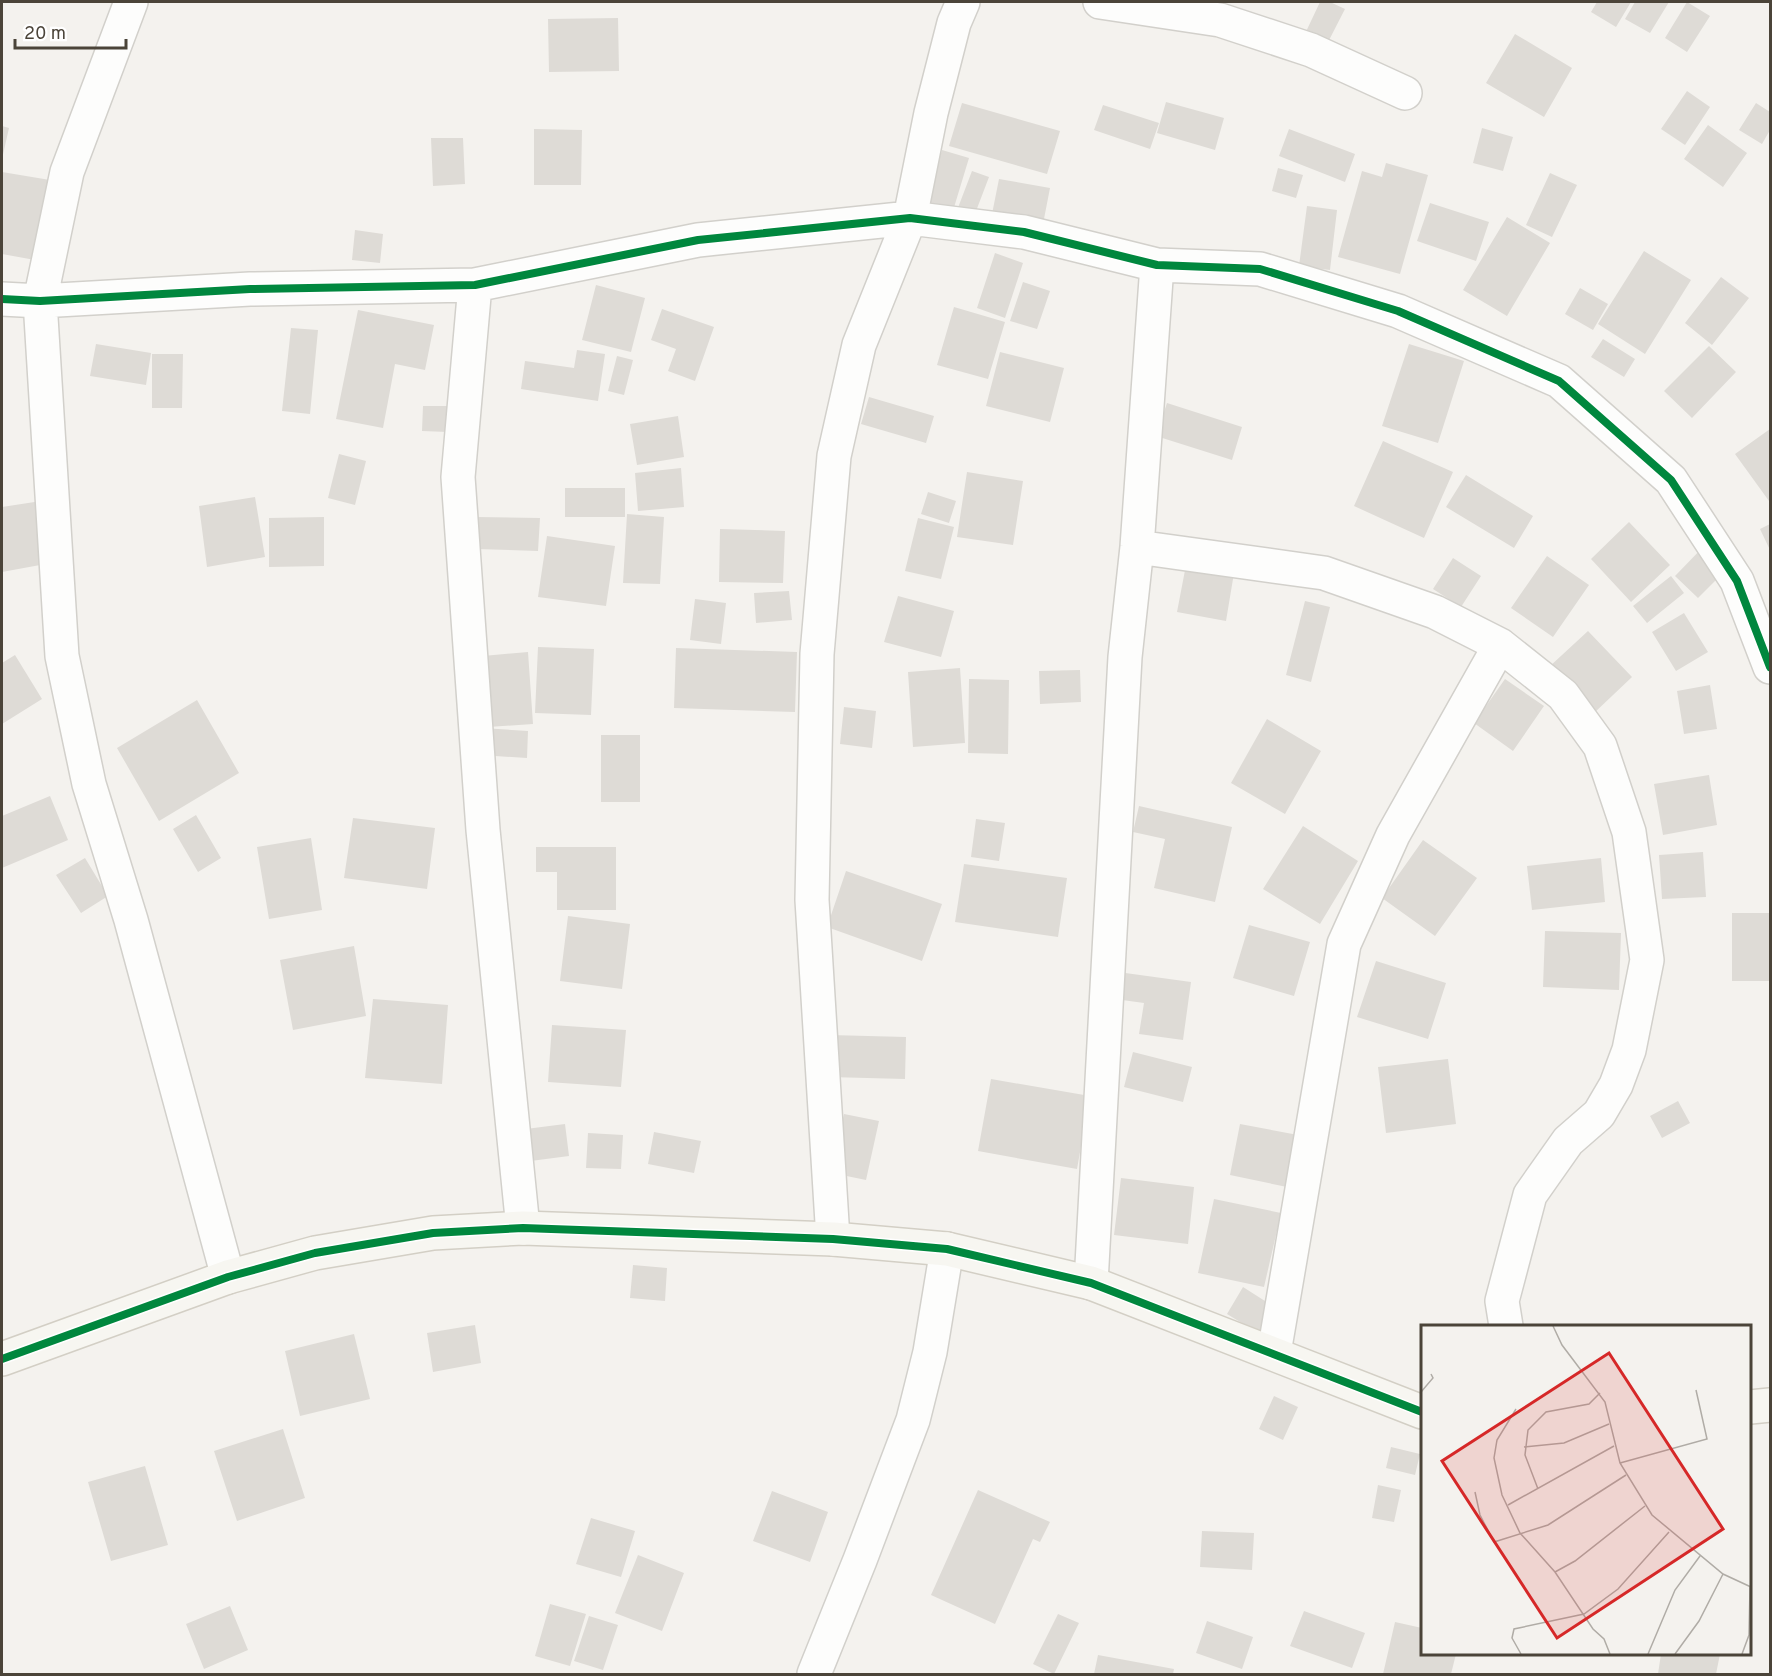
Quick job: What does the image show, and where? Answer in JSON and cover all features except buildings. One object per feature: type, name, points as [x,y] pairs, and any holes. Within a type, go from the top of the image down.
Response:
[{"type":"street","points":[[131,2],[68,172],[40,301],[62,656],[89,784],[131,920],[228,1277]]},
{"type":"street","points":[[833,1239],[812,900],[817,654],[834,456],[859,345],[909,218],[931,113],[954,23],[963,2]]},
{"type":"street","points":[[1100,2],[1220,20],[1311,50],[1405,93]]},
{"type":"street","points":[[2,299],[40,301],[250,289],[475,285],[698,240],[909,218],[1024,232],[1157,265],[1260,268],[1398,311],[1558,381],[1671,480],[1737,580],[1770,667]]},
{"type":"street","points":[[1091,1283],[1125,668],[1137,547],[1157,265]]},
{"type":"street","points":[[475,285],[458,477],[483,830],[523,1228]]},
{"type":"street","points":[[1137,547],[1324,573],[1435,612],[1500,645],[1563,695],[1600,746],[1629,832],[1647,960],[1629,1050],[1616,1084],[1599,1114],[1568,1141],[1530,1195],[1502,1301],[1506,1325]]},
{"type":"street","points":[[1274,1353],[1344,944],[1393,835],[1500,645]]},
{"type":"street","points":[[2,1359],[228,1277],[315,1253],[433,1233],[523,1228],[833,1239],[947,1249],[1091,1283],[1421,1412]]},
{"type":"street","points":[[814,1674],[913,1420],[930,1352],[947,1249]]},
{"type":"street","points":[[1751,1407],[1770,1405]]},
{"type":"cycle path","points":[[2,299],[40,301],[250,289],[475,285],[698,240],[910,218],[1024,232],[1157,265],[1260,269],[1398,311],[1559,381],[1671,480],[1737,581],[1770,667]]},
{"type":"cycle path","points":[[2,1359],[228,1277],[315,1253],[433,1233],[523,1228],[833,1239],[947,1249],[1091,1283],[1421,1412]]}]
